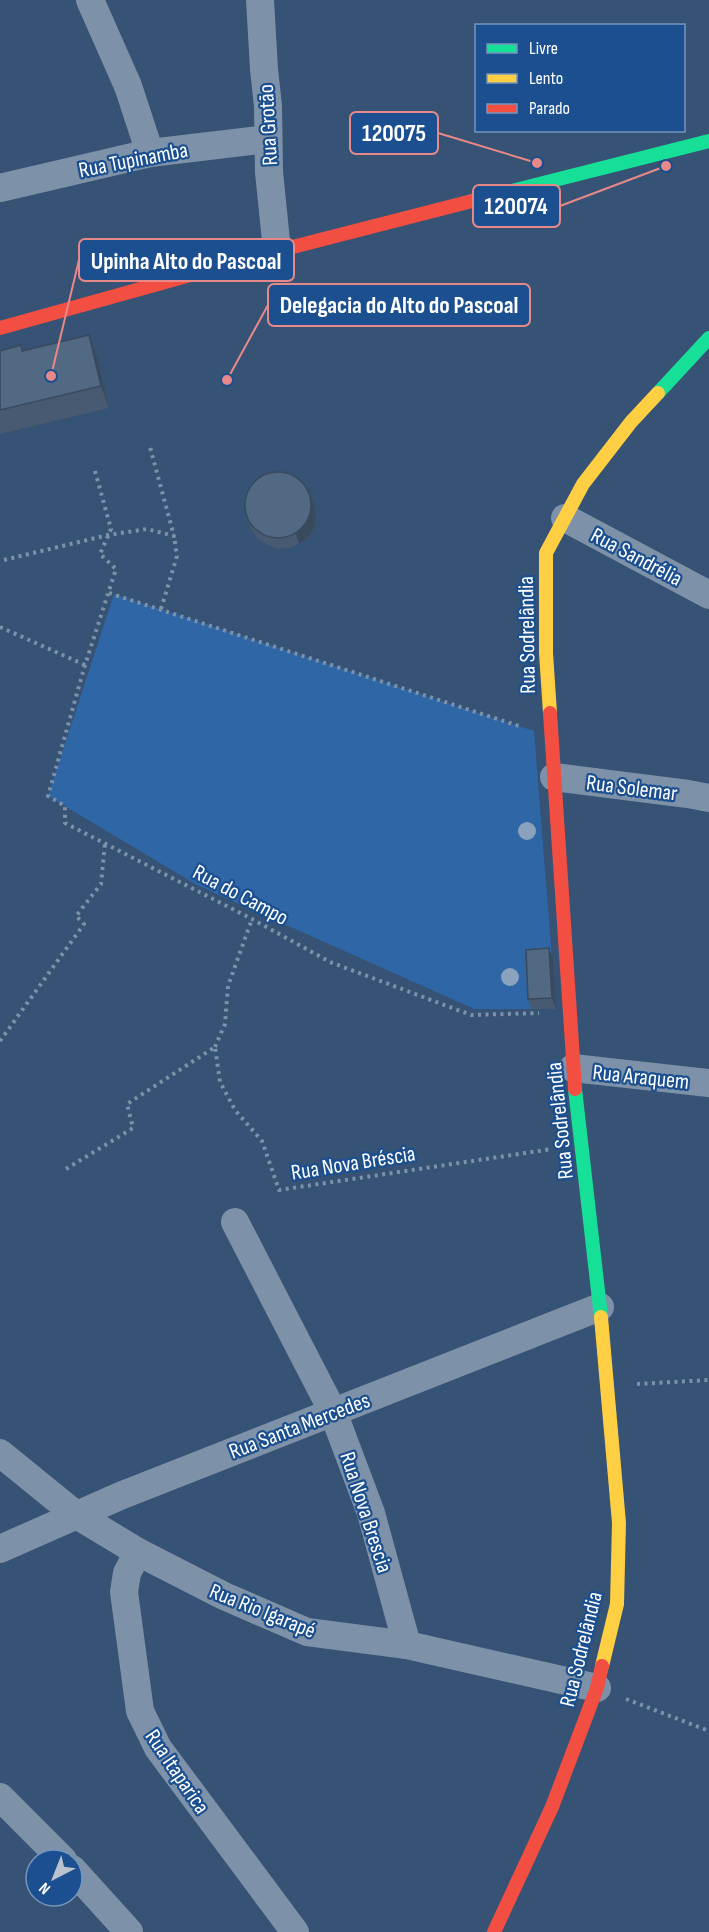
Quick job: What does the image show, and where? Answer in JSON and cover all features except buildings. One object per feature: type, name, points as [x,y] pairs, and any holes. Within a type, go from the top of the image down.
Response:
[{"type":"street","points":[[90,0],[129,86],[150,153]]},
{"type":"street","name":"Rua Grotão","points":[[260,0],[268,106],[267,139],[277,251]]},
{"type":"street","name":"Rua Tupinamba","points":[[0,188],[150,153],[267,139]]},
{"type":"street","points":[[0,328],[277,251],[709,141]]},
{"type":"street","name":"Rua Sodrelândia","points":[[494,1932],[552,1807],[597,1688],[617,1604],[619,1523],[600,1307],[573,1068],[546,653],[546,554],[583,484],[632,422],[709,338]]},
{"type":"street","name":"Rua Sandrélia","points":[[565,518],[709,595]]},
{"type":"street","name":"Rua Solemar","points":[[554,777],[709,798]]},
{"type":"street","name":"Rua Araquem","points":[[573,1068],[709,1083]]},
{"type":"street","name":"Rua Nova Brescia","points":[[235,1222],[333,1412],[371,1513],[407,1645]]},
{"type":"street","name":"Rua Santa Mercedes","points":[[0,1549],[75,1514],[600,1307]]},
{"type":"street","name":"Rua Rio Igarapé","points":[[0,1453],[75,1514],[138,1552],[224,1596],[307,1632],[407,1645],[597,1688]]},
{"type":"street","name":"Rua Itaparica","points":[[138,1552],[127,1573],[124,1592],[141,1711],[158,1748],[295,1932]]},
{"type":"street","points":[[0,1797],[51,1848]]},
{"type":"street","points":[[84,1882],[129,1932]]},
{"type":"path","points":[[150,447],[174,536],[177,556],[161,609]]},
{"type":"path","points":[[0,627],[85,665],[116,569],[100,554],[111,529],[95,471]]},
{"type":"path","points":[[4,560],[147,529],[174,536]]},
{"type":"path","points":[[109,593],[551,737]]},
{"type":"path","name":"Rua do Campo","points":[[85,665],[48,796],[65,806],[65,823],[252,918],[330,962],[471,1015],[570,1012]]},
{"type":"path","points":[[0,1041],[84,924],[76,916],[101,884],[105,843]]},
{"type":"path","points":[[66,1168],[133,1128],[127,1104],[215,1047],[225,1024],[228,986],[252,918]]},
{"type":"path","name":"Rua Nova Bréscia","points":[[215,1047],[220,1082],[235,1110],[262,1140],[279,1190],[582,1144]]},
{"type":"path","points":[[607,1385],[709,1380]]},
{"type":"path","points":[[597,1688],[709,1731]]},
{"type":"shaded area","points":[[114,594],[534,731],[556,1009],[474,1009],[197,885],[48,796]]},
{"type":"traffic: fast","points":[[472,201],[709,141]]},
{"type":"traffic: fast","points":[[658,393],[709,338]]},
{"type":"traffic: fast","points":[[575,1089],[601,1317]]},
{"type":"traffic: slow","points":[[550,713],[546,653],[546,553],[583,484],[631,422],[658,393]]},
{"type":"traffic: slow","points":[[601,1317],[619,1523],[617,1604],[602,1666]]},
{"type":"traffic: jam","points":[[0,328],[277,251],[472,201]]},
{"type":"traffic: jam","points":[[550,713],[575,1089]]},
{"type":"traffic: jam","points":[[494,1932],[552,1807],[597,1688],[602,1666]]},
{"type":"place","name":"120075","points":[[537,163]]},
{"type":"place","name":"120074","points":[[666,166]]},
{"type":"place","name":"Upinha Alto do Pascoal","points":[[51,376]]},
{"type":"place","name":"Delegacia do Alto do Pascoal","points":[[227,380]]}]
